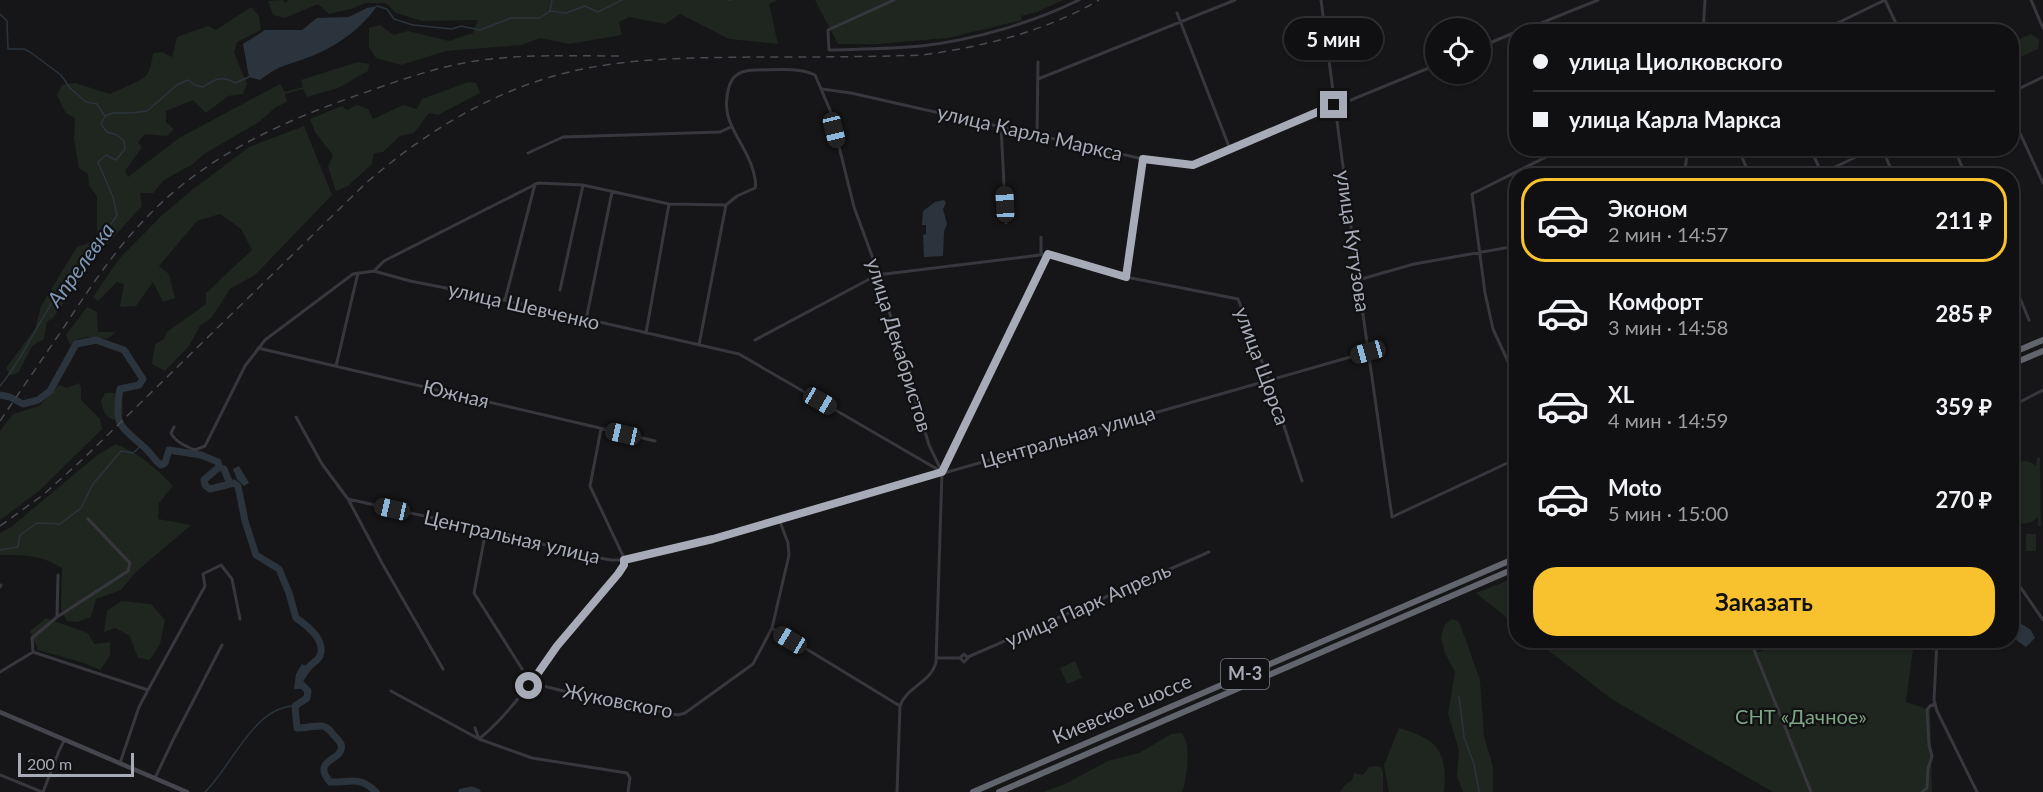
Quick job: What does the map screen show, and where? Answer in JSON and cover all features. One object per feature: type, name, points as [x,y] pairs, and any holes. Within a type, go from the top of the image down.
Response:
[{"type":"highway","points":[[2019,350],[2043,340]]},
{"type":"highway","points":[[2019,361],[2043,351]]},
{"type":"highway","name":"Киевское шоссе","points":[[973,792],[1509,561]]},
{"type":"highway","name":"Киевское шоссе","points":[[999,792],[1509,571]]},
{"type":"street","points":[[894,0],[828,30],[829,50],[922,46],[1006,28],[1048,15],[1080,0]]},
{"type":"street","points":[[1038,79],[1235,0]]},
{"type":"street","name":"улица Кутузова","points":[[1321,0],[1392,517],[1509,462]]},
{"type":"street","points":[[1538,24],[1598,0]]},
{"type":"street","points":[[1703,24],[1705,0]]},
{"type":"street","points":[[1836,24],[1885,0],[1896,24]]},
{"type":"street","points":[[2031,0],[2043,28]]},
{"type":"street","points":[[1177,14],[1230,149]]},
{"type":"street","points":[[1491,43],[1509,36]]},
{"type":"street","points":[[1037,136],[1038,62]]},
{"type":"street","name":"улица Карла Маркса","points":[[822,89],[851,93],[1143,159],[1193,165],[1425,69]]},
{"type":"street","name":"улица Декабристов","points":[[731,127],[726,114],[726,97],[732,79],[738,74],[748,70],[805,70],[815,75],[830,110],[854,207],[929,445],[942,472],[936,658]]},
{"type":"street","points":[[2019,89],[2043,77]]},
{"type":"street","points":[[1001,126],[1006,223]]},
{"type":"street","points":[[528,153],[563,137],[720,132],[731,127],[750,161],[756,188],[737,196],[726,205],[699,345]]},
{"type":"street","points":[[2019,131],[2043,183]]},
{"type":"street","points":[[1523,168],[1547,156]]},
{"type":"street","points":[[1686,167],[1687,156]]},
{"type":"street","points":[[1835,168],[1859,156]]},
{"type":"street","points":[[1126,277],[1143,159]]},
{"type":"street","points":[[1509,175],[1472,194],[1485,293],[1493,329],[1509,364]]},
{"type":"street","points":[[374,271],[384,261],[535,184],[583,185],[669,204],[726,205]]},
{"type":"street","points":[[505,300],[535,184]]},
{"type":"street","points":[[560,290],[583,185]]},
{"type":"street","points":[[585,320],[612,192]]},
{"type":"street","points":[[646,333],[669,204]]},
{"type":"street","points":[[1041,237],[1041,255]]},
{"type":"street","points":[[1358,280],[1414,264],[1479,251],[1509,249]]},
{"type":"street","points":[[755,340],[877,275],[1048,254]]},
{"type":"street","points":[[942,472],[1048,254]]},
{"type":"street","name":"улица Щорса","points":[[1048,254],[1126,277],[1238,299],[1269,380],[1302,481]]},
{"type":"street","name":"улица Шевченко","points":[[174,427],[171,433],[173,438],[195,450],[205,446],[244,366],[258,348],[274,333],[354,274],[374,271],[739,354],[942,472]]},
{"type":"street","points":[[336,366],[358,273]]},
{"type":"street","points":[[2019,296],[2029,320]]},
{"type":"street","name":"Южная","points":[[258,348],[655,441]]},
{"type":"street","name":"Центральная улица","points":[[348,499],[486,530],[583,555],[625,560],[713,539],[1368,352]]},
{"type":"street","points":[[2019,401],[2043,390]]},
{"type":"street","points":[[296,417],[322,464],[348,499],[381,563],[442,669]]},
{"type":"street","points":[[479,739],[494,727],[531,683],[557,646],[624,565],[625,560],[590,486],[601,429]]},
{"type":"street","points":[[33,652],[32,638],[57,617],[128,571],[130,563],[88,519]]},
{"type":"street","name":"Жуковского","points":[[531,683],[678,715],[685,713],[753,664],[772,628],[789,555],[788,543],[779,519]]},
{"type":"street","points":[[486,530],[474,593],[531,683]]},
{"type":"street","name":"улица Парк Апрель","points":[[936,658],[960,658],[964,662],[968,657],[1209,552]]},
{"type":"street","points":[[120,763],[148,690],[205,586],[203,574],[221,565],[232,579],[240,619]]},
{"type":"street","points":[[57,617],[58,575]]},
{"type":"street","points":[[2019,585],[2043,620]]},
{"type":"street","points":[[772,628],[900,706]]},
{"type":"street","points":[[155,778],[222,645]]},
{"type":"street","points":[[1753,648],[1810,792]]},
{"type":"street","points":[[1937,648],[1935,704],[1977,792]]},
{"type":"street","points":[[0,672],[33,652],[148,690]]},
{"type":"street","points":[[897,792],[900,706],[906,694],[932,673],[936,658]]},
{"type":"street","points":[[391,691],[479,739],[532,758],[627,772],[630,777],[628,792]]},
{"type":"street","points":[[1922,792],[1927,788],[1928,769],[1932,756],[1927,710],[1935,704]]},
{"type":"street","points":[[0,712],[187,792]]},
{"type":"street","points":[[475,728],[479,739]]},
{"type":"street","points":[[0,776],[42,792],[58,751],[66,739]]},
{"type":"green space","points":[[282,0],[286,3],[289,0],[778,0],[769,4],[778,44],[729,39],[680,14],[665,24],[629,17],[619,22],[622,35],[569,44],[540,38],[521,45],[446,51],[401,65],[376,58],[369,47],[369,28],[380,25],[394,35],[408,31],[449,41],[473,33],[478,20],[422,21],[396,13],[386,3],[366,3],[329,14],[318,4],[285,18],[273,15],[268,1]]},
{"type":"green space","points":[[815,0],[1063,0],[1037,12],[1021,16],[1022,20],[948,38],[878,44],[838,44]]},
{"type":"green space","points":[[251,7],[259,16],[261,30],[237,42],[234,52],[247,84],[243,94],[228,96],[206,113],[193,100],[166,111],[166,122],[174,129],[167,136],[145,134],[138,142],[142,147],[125,171],[128,177],[179,138],[280,84],[285,92],[303,87],[301,80],[358,62],[369,64],[368,71],[338,88],[307,97],[303,89],[285,94],[287,102],[276,107],[259,122],[164,180],[153,193],[140,193],[142,206],[100,252],[53,318],[47,322],[44,339],[32,346],[19,372],[10,376],[6,368],[35,329],[41,306],[77,247],[97,240],[97,196],[89,186],[88,174],[79,168],[74,139],[75,119],[65,112],[57,95],[62,85],[75,83],[110,94],[146,76],[153,53],[162,52],[172,57],[177,37],[208,26],[216,30]]},
{"type":"green space","points":[[2031,34],[2039,39],[2038,49],[2019,58],[2019,39]]},
{"type":"green space","points":[[468,82],[476,83],[480,93],[438,115],[429,113],[414,133],[400,136],[383,152],[374,153],[372,164],[348,186],[336,191],[328,167],[333,155],[315,132],[310,119],[342,106],[347,110],[357,105],[368,109],[373,119],[403,105],[417,109],[422,99]]},
{"type":"green space","points":[[304,126],[332,195],[255,275],[230,289],[212,317],[200,326],[189,346],[165,371],[152,364],[155,344],[164,339],[167,332],[206,304],[206,293],[252,250],[241,229],[220,214],[197,221],[159,266],[169,274],[175,298],[163,302],[153,282],[136,306],[120,307],[124,284],[117,282],[98,301],[93,297],[119,259],[160,217],[192,190],[249,147]]},
{"type":"green space","points":[[87,307],[97,312],[98,332],[116,332],[107,339],[83,338],[70,345],[66,335]]},
{"type":"green space","points":[[79,383],[81,400],[100,419],[102,429],[39,491],[0,520],[0,431],[13,414],[39,406],[59,385],[67,388]]},
{"type":"green space","points":[[105,393],[115,393],[122,397],[123,414],[115,420],[109,417],[104,410],[101,401]]},
{"type":"green space","points":[[116,444],[147,462],[173,486],[159,503],[158,519],[191,525],[136,572],[121,590],[96,599],[91,617],[77,622],[67,621],[61,609],[62,568],[40,558],[0,555],[0,533],[11,527],[96,456]]},
{"type":"green space","points":[[2037,458],[2040,458],[2041,526],[2038,526],[2038,517],[2024,524],[2019,522],[2019,463],[2030,462],[2036,466]]},
{"type":"green space","points":[[2026,534],[2036,534],[2036,551],[2026,551]]},
{"type":"green space","points":[[1509,580],[1509,619],[1476,593]]},
{"type":"green space","points":[[121,601],[151,604],[165,620],[160,644],[150,660],[138,658],[130,636],[115,628],[104,632],[107,611]]},
{"type":"green space","points":[[46,618],[88,633],[94,644],[110,642],[110,656],[100,670],[38,650],[30,631]]},
{"type":"green space","points":[[1451,619],[1460,624],[1480,680],[1484,736],[1493,767],[1493,792],[1463,792],[1457,776],[1459,750],[1448,714],[1455,672],[1445,653],[1441,638],[1444,626]]},
{"type":"green space","name":"СНТ «Дачное»","points":[[1545,648],[1756,648],[1758,652],[1769,648],[1913,648],[1906,702],[1930,710],[1932,792],[1773,792],[1613,700]]},
{"type":"green space","points":[[1075,661],[1082,678],[1067,684],[1060,668]]},
{"type":"green space","points":[[1399,728],[1423,737],[1437,749],[1444,766],[1444,792],[1389,792],[1384,765]]},
{"type":"green space","points":[[1181,733],[1187,752],[1186,779],[1182,792],[1043,792],[1065,784],[1108,761],[1139,753],[1171,734]]},
{"type":"green space","points":[[1369,767],[1381,767],[1383,773],[1383,792],[1340,792],[1352,780],[1354,773],[1363,775]]},
{"type":"shaded area","points":[[377,6],[362,24],[344,39],[312,56],[279,68],[260,80],[249,77],[243,44],[265,30],[302,30],[317,18],[349,17]]},
{"type":"shaded area","points":[[944,200],[946,203],[943,209],[947,224],[944,232],[943,256],[924,257],[923,235],[926,234],[926,225],[922,225],[923,211],[935,202]]},
{"type":"shaded area","points":[[239,466],[249,483],[244,486],[237,479],[233,469]]},
{"type":"shaded area","points":[[2019,622],[2031,630],[2035,638],[2026,647],[2019,642]]},
{"type":"shaded area","points":[[302,664],[309,667],[299,681],[304,685],[301,689],[294,689],[296,674]]},
{"type":"waterway","points":[[550,11],[552,0]]},
{"type":"waterway","name":"Апрелевка","points":[[377,6],[387,9],[394,19],[413,25],[452,29],[461,26],[480,30],[511,18],[540,18],[550,11],[566,13],[585,6],[598,12],[622,0]]},
{"type":"waterway","points":[[0,14],[7,21],[8,49],[24,49],[30,52],[61,75],[70,88],[86,102],[97,104],[104,115]]},
{"type":"waterway","name":"Апрелевка","points":[[0,386],[15,366],[54,300],[117,215],[113,197],[98,162],[106,155],[116,160],[125,149],[124,141],[117,135],[107,132],[101,124],[105,116],[113,113],[147,111],[177,85],[188,80],[203,87],[219,79],[235,83],[249,77]]},
{"type":"waterway","points":[[0,395],[23,404],[38,400],[50,391],[76,344],[96,340],[124,350],[143,379],[139,385],[120,389],[118,411],[120,424],[161,465],[165,463],[169,450],[201,455],[218,462],[219,467],[204,480],[205,485],[210,489],[234,483],[238,486],[245,521],[256,555],[279,569],[296,618],[310,629],[320,644],[320,656],[307,669],[299,682],[308,691],[307,698],[295,706],[297,728],[324,727],[330,730],[341,744],[339,754],[324,768],[330,782],[365,783],[376,792]]},
{"type":"waterway","points":[[0,550],[18,547],[20,535],[37,523],[60,524],[81,508],[93,484],[121,451],[133,453],[142,445]]},
{"type":"waterway","points":[[219,467],[224,469],[230,484]]},
{"type":"waterway","points":[[1459,697],[1464,737],[1474,764],[1479,792]]},
{"type":"waterway","points":[[205,792],[256,726],[267,716],[280,709],[295,706]]},
{"type":"waterway","points":[[462,792],[472,790],[477,792]]},
{"type":"railway","points":[[0,526],[43,495],[83,459],[366,183],[423,139],[485,103],[557,75],[613,64],[729,57],[923,55],[1014,36],[1057,21],[1099,0]]},
{"type":"railway","points":[[0,421],[92,285],[146,218],[196,175],[251,140],[341,101],[440,68],[468,62],[517,57],[623,56]]},
{"type":"route","points":[[529,686],[557,646],[622,569],[624,560],[713,539],[942,472],[1048,254],[1126,277],[1143,159],[1193,165],[1334,105]]}]
